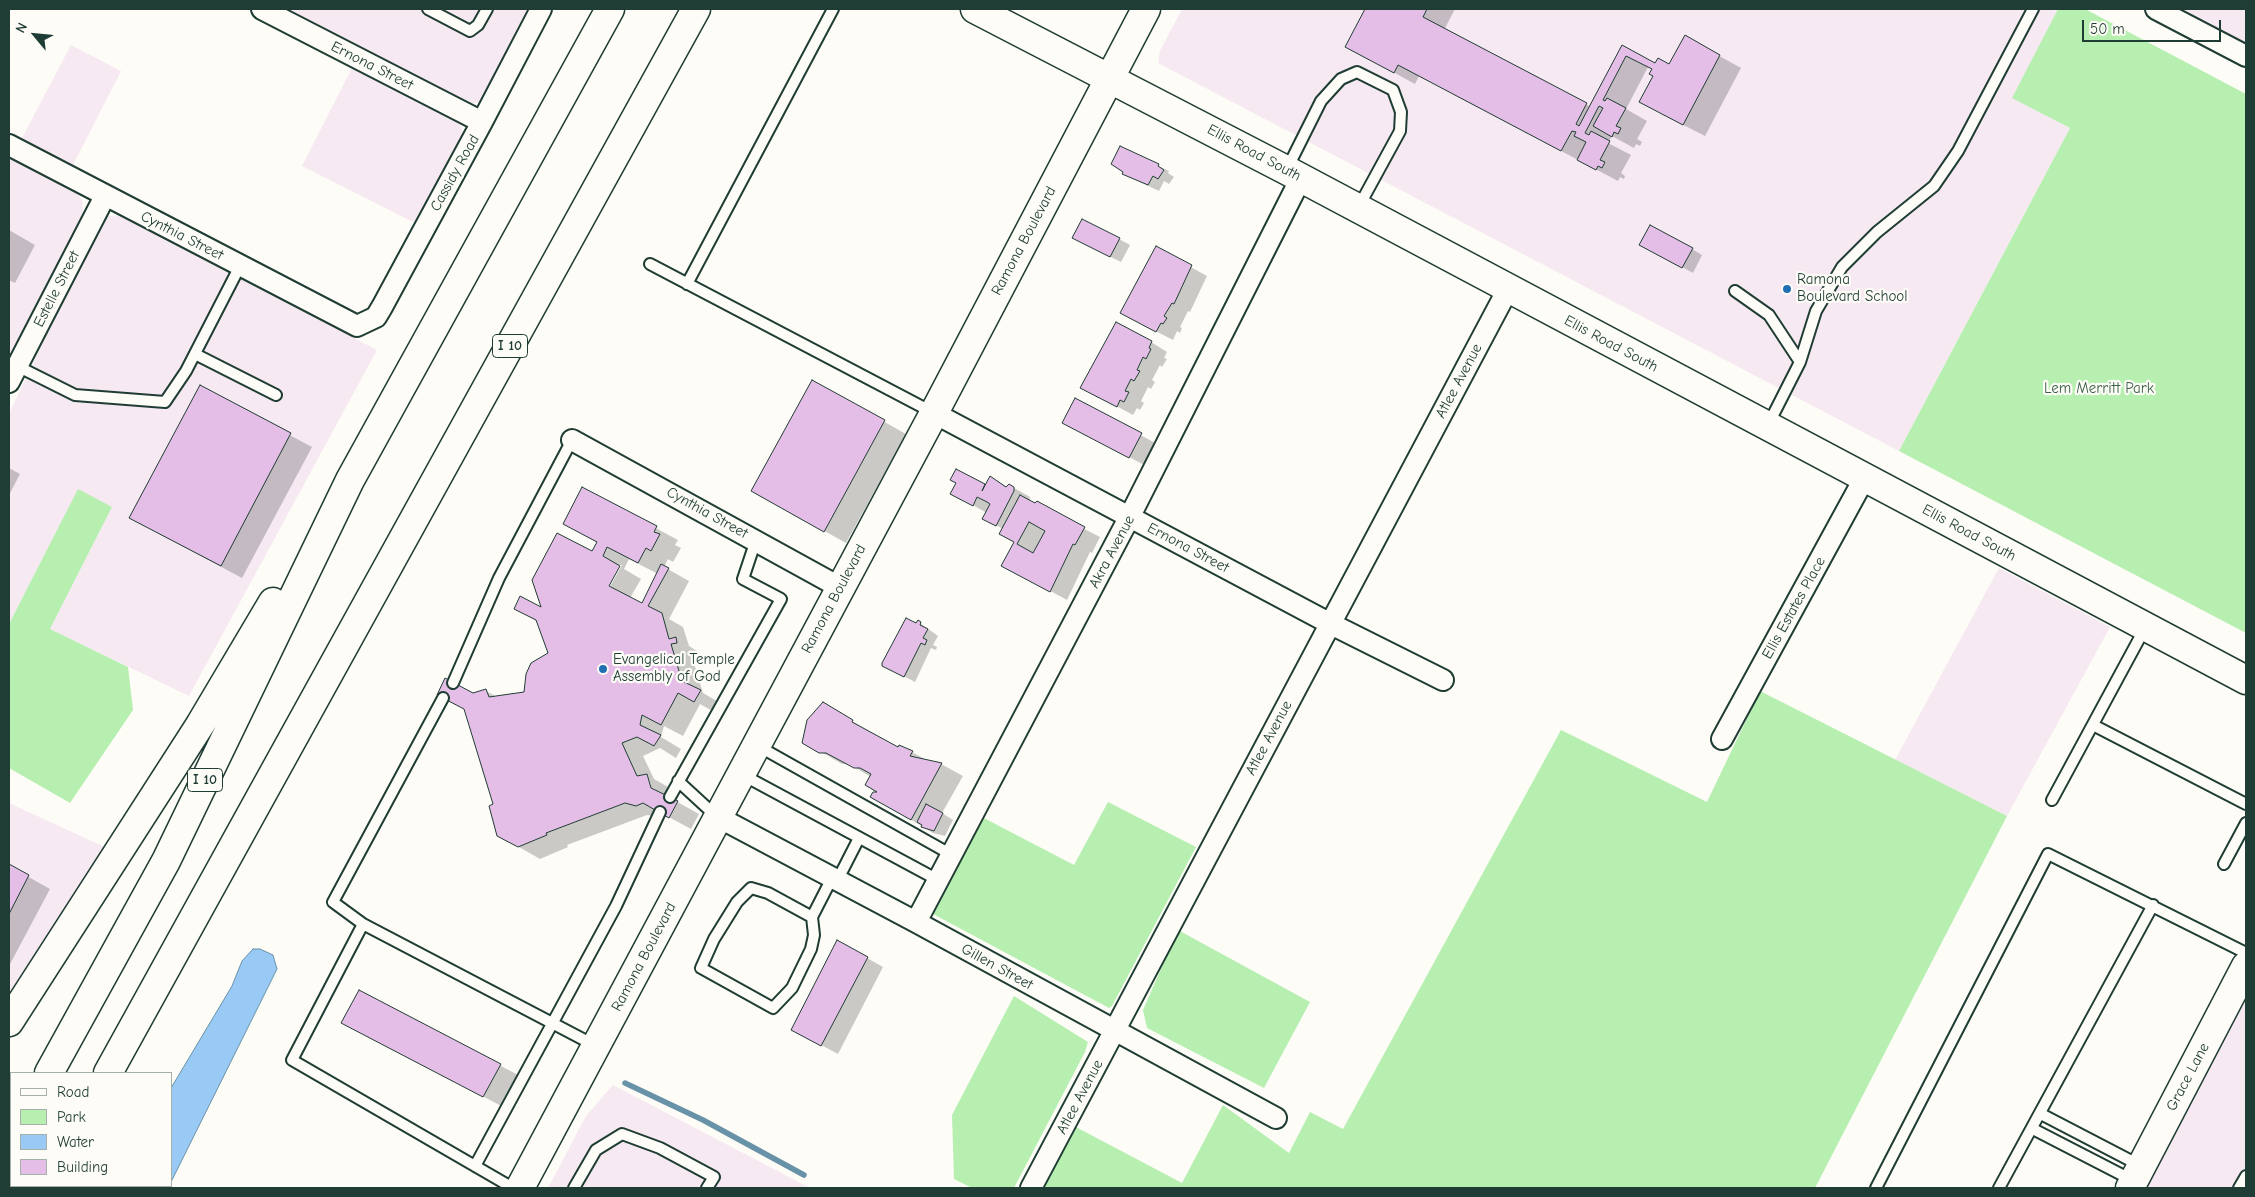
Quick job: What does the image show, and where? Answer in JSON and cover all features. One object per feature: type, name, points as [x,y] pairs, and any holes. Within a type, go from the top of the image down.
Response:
[{"type":"main road","name":"I 10","points":[[50,1072],[166,861],[350,480],[610,9]]},
{"type":"main road","name":"I 10","points":[[109,1072],[696,9]]},
{"type":"main road","name":"Ellis Road South","points":[[975,9],[1294,174],[2246,680]]},
{"type":"main road","name":"Ramona Boulevard","points":[[520,1188],[934,413],[1146,9]]},
{"type":"main road","points":[[9,1022],[200,725],[308,544],[350,480]]},
{"type":"main road","name":"Grace Lane","points":[[2134,1182],[2246,966]]},
{"type":"street","name":"Cassidy Road","points":[[357,326],[376,317],[382,307],[482,122],[540,9]]},
{"type":"street","points":[[2156,9],[2246,56]]},
{"type":"street","name":"Ernona Street","points":[[275,12],[482,122]]},
{"type":"street","name":"Cynthia Street","points":[[9,145],[357,326]]},
{"type":"street","name":"Akra Avenue","points":[[916,922],[1130,516],[1294,174]]},
{"type":"street","name":"Estelle Street","points":[[13,374],[105,196]]},
{"type":"street","name":"Atlee Avenue","points":[[1031,1188],[1508,289]]},
{"type":"street","name":"Ernona Street","points":[[934,413],[1329,624],[1443,680]]},
{"type":"street","name":"Cynthia Street","points":[[572,440],[840,588]]},
{"type":"street","name":"Ellis Estates Place","points":[[1722,739],[1865,477]]},
{"type":"street","name":"Gillen Street","points":[[718,817],[916,922],[1276,1118]]},
{"type":"lane","points":[[428,9],[470,32],[478,25],[487,9]]},
{"type":"lane","points":[[687,284],[833,9]]},
{"type":"lane","points":[[1767,426],[1800,362],[1816,311],[1842,267],[1877,232],[1934,186],[1958,151],[2033,9]]},
{"type":"lane","points":[[1294,174],[1321,101],[1341,79],[1357,72],[1393,90],[1401,112],[1400,132],[1358,208]]},
{"type":"lane","points":[[650,264],[934,413]]},
{"type":"lane","points":[[13,374],[75,395],[165,402],[195,354],[240,266]]},
{"type":"lane","points":[[1735,290],[1769,315],[1800,362]]},
{"type":"lane","points":[[195,354],[276,395]]},
{"type":"lane","points":[[453,683],[499,578],[572,440]]},
{"type":"lane","points":[[670,797],[781,599],[743,579],[756,540]]},
{"type":"lane","points":[[2052,800],[2146,627]]},
{"type":"lane","points":[[443,698],[333,902],[363,924],[597,1046]]},
{"type":"lane","points":[[2093,725],[2246,804]]},
{"type":"lane","points":[[756,745],[952,854]]},
{"type":"lane","points":[[740,774],[938,880]]},
{"type":"lane","points":[[678,781],[718,817]]},
{"type":"lane","points":[[475,1166],[616,906],[660,812]]},
{"type":"lane","points":[[2224,864],[2246,823]]},
{"type":"lane","points":[[812,917],[768,892],[750,888],[736,902],[714,939],[701,968],[773,1008],[792,988],[811,950],[814,935],[812,917],[859,838]]},
{"type":"lane","points":[[1876,1188],[2048,854],[2246,953]]},
{"type":"lane","points":[[1999,1188],[2033,1129],[2153,905]]},
{"type":"lane","points":[[363,924],[292,1060],[513,1188]]},
{"type":"lane","points":[[2041,1114],[2134,1182]]},
{"type":"lane","points":[[2033,1129],[2134,1182]]},
{"type":"lane","points":[[574,1188],[596,1150],[622,1134],[660,1148],[714,1177],[707,1188]]},
{"type":"lane","points":[[2239,1188],[2246,1176]]},
{"type":"shaded area","points":[[279,9],[530,9],[482,102],[464,105]]},
{"type":"shaded area","name":"Ramona Boulevard School","points":[[1182,9],[2058,9],[2013,98],[2070,128],[1899,451],[1158,63],[1160,51]]},
{"type":"shaded area","points":[[2174,9],[2246,9],[2246,46]]},
{"type":"shaded area","points":[[71,45],[121,71],[72,167],[21,140]]},
{"type":"shaded area","points":[[354,64],[458,118],[464,136],[417,224],[302,166]]},
{"type":"shaded area","points":[[9,157],[76,192],[82,200],[83,214],[9,357]]},
{"type":"shaded area","points":[[108,216],[119,216],[377,350],[189,696],[50,629],[112,507],[78,490],[9,624],[9,414],[97,227]]},
{"type":"shaded area","points":[[1999,568],[2110,627],[2007,816],[1895,760]]},
{"type":"shaded area","points":[[9,803],[109,849],[9,1032]]},
{"type":"shaded area","points":[[2246,990],[2246,1188],[2144,1188]]},
{"type":"shaded area","points":[[613,1085],[810,1188],[548,1188],[586,1116]]},
{"type":"green space","name":"Lem Merritt Park","points":[[2058,9],[2085,9],[2246,94],[2246,633],[1899,451],[2070,128],[2012,98]]},
{"type":"green space","points":[[78,489],[112,507],[50,629],[128,667],[133,710],[70,803],[9,768],[9,624]]},
{"type":"green space","points":[[1760,691],[2007,816],[1815,1188],[1041,1188],[1074,1126],[1182,1183],[1223,1105],[1289,1153],[1310,1112],[1343,1129],[1561,730],[1707,802]]},
{"type":"green space","points":[[1108,802],[1196,847],[1112,1006],[1109,1008],[933,914],[932,906],[980,816],[1074,865]]},
{"type":"green space","points":[[1178,930],[1310,1002],[1264,1088],[1147,1028],[1143,1010]]},
{"type":"green space","points":[[1014,996],[1088,1042],[1085,1052],[1014,1188],[972,1188],[954,1179],[952,1115]]},
{"type":"water","points":[[253,949],[260,949],[273,955],[277,969],[172,1180],[172,1086],[232,986],[242,961]]},
{"type":"building","points":[[1365,9],[1427,9],[1423,17],[1587,103],[1576,124],[1579,126],[1622,45],[1655,63],[1658,58],[1669,64],[1685,35],[1720,55],[1683,125],[1639,102],[1653,76],[1649,74],[1652,69],[1626,56],[1603,100],[1605,101],[1607,98],[1626,108],[1616,126],[1621,128],[1618,134],[1614,132],[1612,137],[1593,126],[1603,108],[1599,106],[1585,133],[1589,135],[1591,131],[1610,141],[1600,160],[1605,162],[1602,168],[1598,166],[1596,170],[1577,160],[1586,142],[1574,136],[1576,132],[1572,131],[1561,151],[1398,65],[1394,73],[1345,47]]},
{"type":"building","points":[[1120,146],[1159,164],[1158,166],[1164,170],[1158,179],[1153,176],[1148,185],[1122,174],[1123,172],[1111,164]]},
{"type":"building","points":[[1082,219],[1120,238],[1110,257],[1072,238]]},
{"type":"building","points":[[1650,225],[1693,248],[1682,268],[1639,245]]},
{"type":"building","points":[[1156,246],[1192,265],[1174,304],[1172,303],[1164,316],[1167,318],[1163,324],[1161,323],[1156,332],[1120,313]]},
{"type":"building","points":[[1116,322],[1152,341],[1149,348],[1151,349],[1146,359],[1143,357],[1137,370],[1140,371],[1134,381],[1131,379],[1125,391],[1129,392],[1124,402],[1120,400],[1117,407],[1080,388]]},
{"type":"building","points":[[812,380],[885,420],[824,532],[751,491]]},
{"type":"building","points":[[200,385],[291,433],[221,566],[129,518]]},
{"type":"building","points":[[1075,398],[1142,433],[1129,458],[1062,423]]},
{"type":"building","points":[[956,469],[985,484],[982,491],[990,476],[1006,487],[1009,484],[1014,487],[1014,491],[996,526],[982,519],[990,504],[977,497],[973,506],[950,494],[956,483],[950,480]]},
{"type":"building","name":"Evangelical Temple Assembly of God","points":[[582,487],[657,526],[654,532],[660,534],[651,551],[646,548],[638,563],[607,547],[603,556],[620,566],[609,586],[642,603],[661,564],[669,568],[648,606],[662,613],[669,639],[676,637],[677,643],[671,644],[682,681],[701,690],[694,702],[678,693],[661,725],[642,715],[640,725],[661,735],[654,746],[637,737],[622,743],[637,776],[647,774],[651,788],[678,801],[669,818],[643,803],[636,806],[625,803],[546,833],[547,835],[518,847],[497,836],[489,806],[493,804],[464,709],[437,695],[445,678],[473,693],[486,689],[489,697],[524,692],[526,674],[531,663],[548,653],[536,620],[514,609],[520,596],[541,607],[532,580],[557,533],[592,551],[597,542],[563,524]]},
{"type":"building","points":[[1020,495],[1035,503],[1037,501],[1085,527],[1075,545],[1073,544],[1050,592],[1001,566],[1014,542],[999,534]],"holes":[[[1029,522],[1045,531],[1033,553],[1017,544]]]},
{"type":"building","points":[[906,618],[916,623],[918,620],[921,622],[920,625],[928,629],[923,638],[927,640],[925,645],[921,643],[904,677],[882,666],[882,663]]},
{"type":"building","points":[[823,702],[853,720],[852,722],[898,747],[899,745],[913,751],[910,756],[942,763],[911,820],[870,797],[873,792],[877,792],[865,785],[871,774],[860,768],[854,768],[826,753],[819,753],[802,743],[807,720]]},
{"type":"building","points":[[926,804],[943,813],[934,831],[921,827],[922,825],[917,822]]},
{"type":"building","points":[[9,864],[29,875],[9,914]]},
{"type":"building","points":[[837,940],[868,957],[821,1046],[791,1030]]},
{"type":"building","points":[[359,990],[501,1064],[483,1097],[341,1023]]},
{"type":"waterway","points":[[625,1083],[703,1120],[804,1175]]},
{"type":"place","name":"Ramona Boulevard School","points":[[1787,289]]},
{"type":"place","name":"Evangelical Temple Assembly of God","points":[[603,669]]}]
